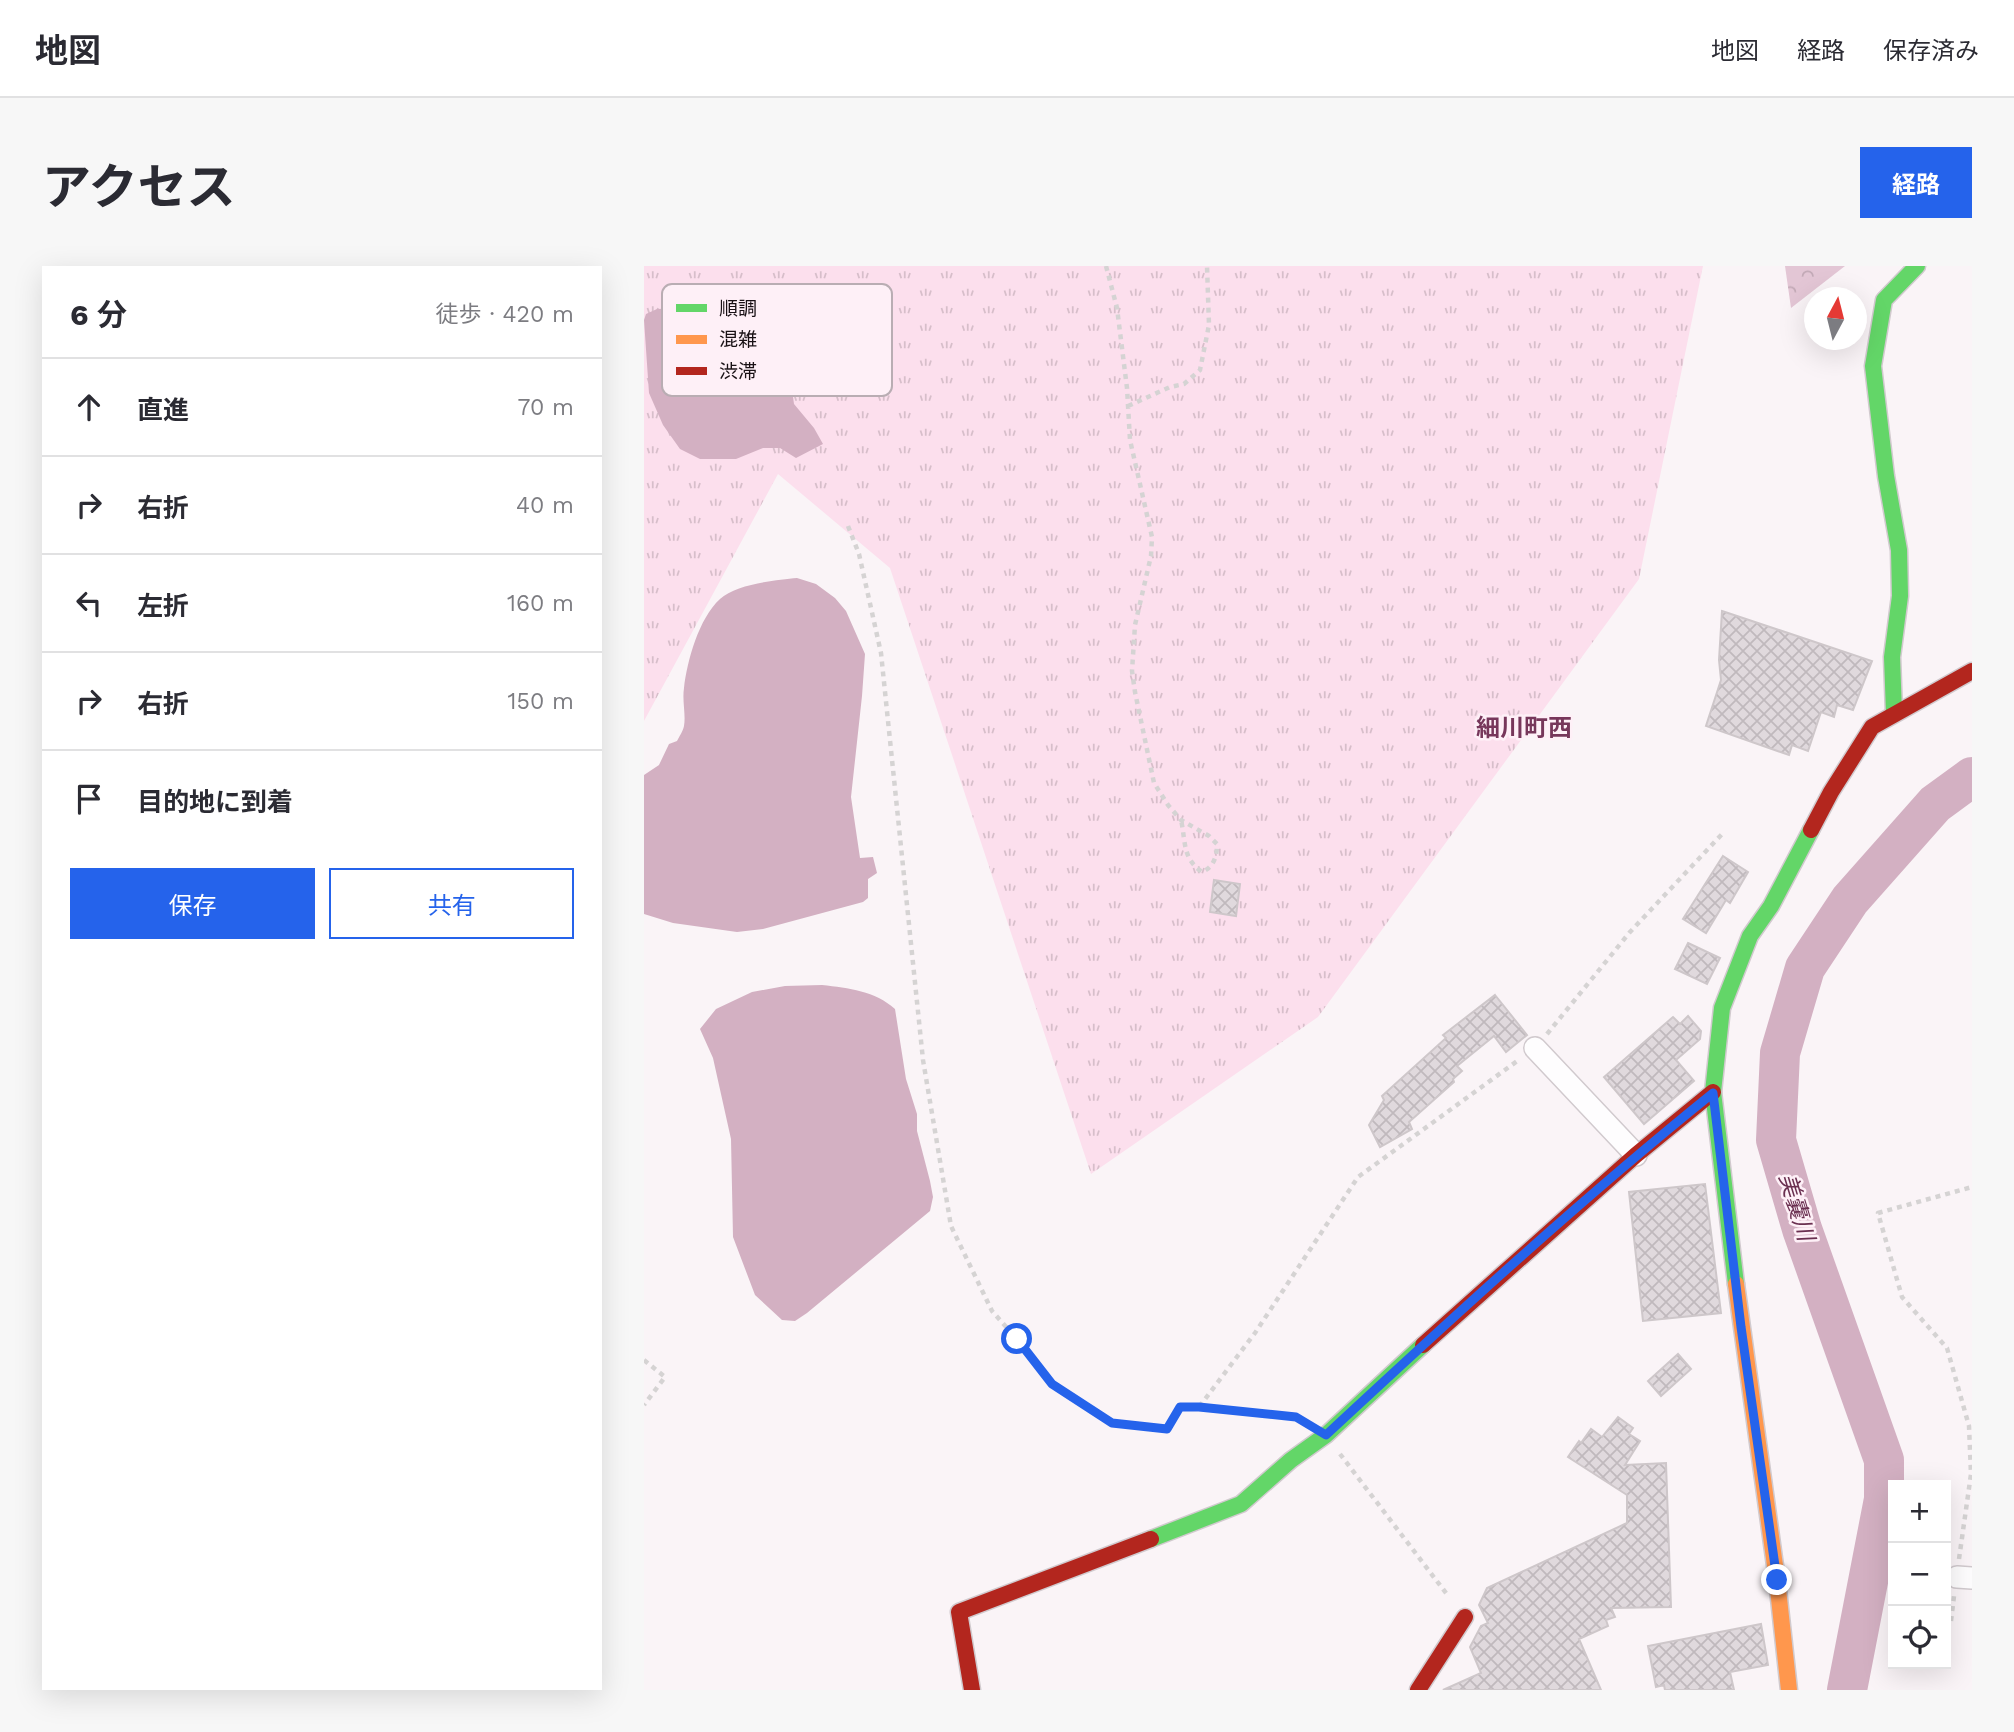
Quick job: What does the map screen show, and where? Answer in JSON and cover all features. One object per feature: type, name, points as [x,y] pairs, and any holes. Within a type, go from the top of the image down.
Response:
[{"type":"street","points":[[1894,713],[1892,657],[1900,596],[1899,551],[1886,476],[1873,366],[1884,300],[1917,266]]},
{"type":"street","points":[[1789,1690],[1713,1093],[1722,1008],[1750,936],[1771,906],[1831,792],[1872,727],[1972,671]]},
{"type":"street","points":[[1535,1048],[1636,1154]]},
{"type":"street","points":[[972,1690],[959,1612],[1241,1504],[1291,1460],[1326,1435],[1636,1154],[1713,1093]]},
{"type":"street","points":[[1418,1690],[1418,1686],[1465,1617]]},
{"type":"path","points":[[1106,266],[1117,308],[1129,440],[1152,537],[1151,556],[1135,625],[1132,671],[1135,692],[1154,783],[1181,820],[1209,836],[1217,844],[1217,853],[1210,868],[1202,873],[1191,865],[1185,850],[1181,820]]},
{"type":"path","points":[[1128,406],[1170,387],[1184,384],[1200,370],[1209,325],[1207,266]]},
{"type":"path","points":[[848,526],[859,554],[881,653],[923,1060],[951,1226],[992,1311],[1052,1384],[1112,1423],[1167,1429],[1180,1407],[1199,1407],[1296,1417],[1326,1435],[1465,1617]]},
{"type":"path","points":[[1199,1407],[1255,1333],[1358,1177],[1535,1048],[1630,932],[1723,833]]},
{"type":"path","points":[[1951,1621],[1965,1577],[1970,1474],[1969,1426],[1947,1349],[1902,1297],[1878,1213],[1972,1187]]},
{"type":"path","points":[[644,1360],[665,1377],[644,1405]]},
{"type":"green space","points":[[644,266],[1703,266],[1639,579],[1318,1017],[1091,1174],[890,568],[778,474],[644,721]]},
{"type":"green space","points":[[1785,266],[1845,266],[1818,287],[1804,287],[1804,298],[1791,308]]},
{"type":"shaded area","points":[[662,309],[662,396],[793,396],[794,404],[814,428],[823,444],[796,458],[780,448],[763,448],[736,459],[700,459],[680,449],[663,425],[649,393],[644,320],[646,314]]},
{"type":"shaded area","points":[[797,578],[816,584],[835,598],[846,611],[865,654],[851,797],[860,858],[873,857],[877,873],[868,879],[868,898],[863,902],[763,929],[737,932],[673,923],[644,914],[644,775],[659,765],[669,744],[677,741],[683,730],[686,677],[700,628],[713,607],[727,594],[757,584]]},
{"type":"shaded area","points":[[822,985],[870,994],[895,1009],[906,1079],[917,1114],[917,1131],[933,1197],[930,1211],[807,1313],[795,1321],[782,1320],[755,1295],[733,1237],[731,1139],[713,1058],[700,1029],[716,1009],[752,992],[785,986]]},
{"type":"building","points":[[1722,611],[1872,661],[1853,710],[1837,705],[1834,717],[1821,712],[1808,751],[1792,745],[1789,755],[1706,726],[1721,680],[1719,660]]},
{"type":"building","points":[[1723,856],[1748,872],[1730,903],[1726,900],[1706,933],[1683,919]]},
{"type":"building","points":[[1214,880],[1240,884],[1236,916],[1210,912]]},
{"type":"building","points":[[1688,943],[1720,958],[1707,984],[1675,969]]},
{"type":"building","points":[[1495,995],[1527,1035],[1506,1052],[1494,1036],[1457,1066],[1462,1071],[1453,1079],[1454,1082],[1409,1122],[1412,1129],[1380,1147],[1369,1125],[1384,1100],[1382,1096],[1446,1038],[1443,1035]]},
{"type":"building","points":[[1688,1016],[1701,1031],[1700,1039],[1676,1060],[1694,1081],[1644,1124],[1604,1077],[1673,1017],[1680,1024]]},
{"type":"building","points":[[1705,1184],[1721,1313],[1643,1321],[1629,1192]]},
{"type":"building","points":[[1678,1354],[1691,1369],[1661,1396],[1648,1381]]},
{"type":"building","points":[[1618,1417],[1633,1428],[1629,1434],[1640,1441],[1625,1465],[1666,1463],[1671,1607],[1611,1608],[1615,1617],[1606,1620],[1608,1626],[1579,1639],[1601,1690],[1443,1690],[1481,1673],[1470,1647],[1481,1626],[1488,1623],[1479,1605],[1487,1588],[1627,1523],[1627,1495],[1568,1457],[1591,1429],[1602,1437]]},
{"type":"building","points":[[1761,1624],[1768,1665],[1730,1672],[1734,1690],[1665,1690],[1664,1685],[1656,1687],[1648,1646]]},
{"type":"waterway","name":"美嚢川","points":[[1847,1690],[1884,1499],[1884,1460],[1802,1229],[1776,1140],[1780,1053],[1805,968],[1850,900],[1935,804],[1972,777]]},
{"type":"traffic: fast","points":[[1894,713],[1892,657],[1900,596],[1899,550],[1886,476],[1873,366],[1884,300],[1917,266]]},
{"type":"traffic: fast","points":[[1736,1284],[1713,1092],[1722,1008],[1750,936],[1771,906],[1811,830]]},
{"type":"traffic: fast","points":[[1151,1539],[1241,1504],[1291,1460],[1326,1435],[1423,1345]]},
{"type":"traffic: slow","points":[[1736,1284],[1777,1580],[1789,1690]]},
{"type":"traffic: jam","points":[[1811,830],[1831,792],[1872,727],[1972,671]]},
{"type":"traffic: jam","points":[[1423,1345],[1636,1155],[1713,1092]]},
{"type":"traffic: jam","points":[[972,1690],[959,1612],[1151,1539]]},
{"type":"traffic: jam","points":[[1418,1690],[1465,1617]]},
{"type":"district","name":"細川町西","points":[[1524,728]]},
{"type":"route","points":[[1017,1339],[1052,1384],[1112,1423],[1167,1429],[1180,1407],[1199,1407],[1296,1417],[1326,1435],[1636,1154],[1713,1093],[1741,1327],[1777,1580]]}]
